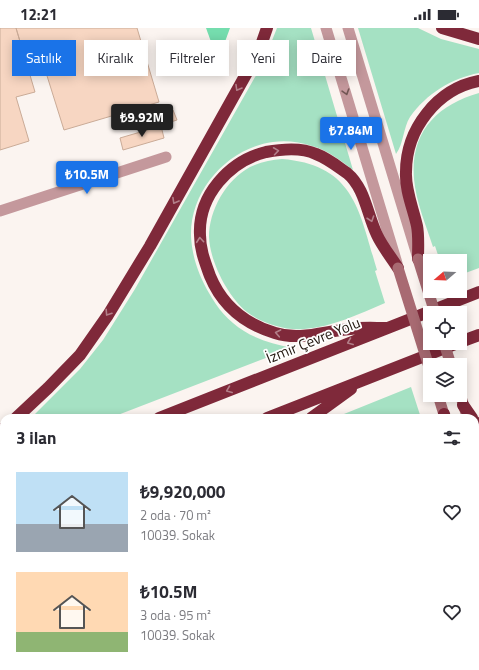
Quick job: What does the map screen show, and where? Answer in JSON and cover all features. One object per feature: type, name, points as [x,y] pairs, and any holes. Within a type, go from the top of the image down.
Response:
[{"type":"highway","points":[[20,414],[80,355],[108,315],[150,246],[259,51],[267,28]]},
{"type":"highway","points":[[442,28],[479,39]]},
{"type":"highway","points":[[418,259],[417,228],[410,199],[406,172],[408,152],[414,131],[424,116],[438,101],[451,92],[479,81]]},
{"type":"highway","points":[[386,328],[349,328],[303,336],[276,334],[244,320],[226,304],[214,285],[201,249],[200,234],[202,215],[208,198],[220,179],[240,162],[277,150],[296,149],[315,153],[330,161],[348,175],[358,187],[377,236],[398,268]]},
{"type":"highway","name":"İzmir Çevre Yolu","points":[[169,414],[479,292]]},
{"type":"highway","points":[[467,340],[479,335]]},
{"type":"highway","points":[[277,414],[441,350]]},
{"type":"highway","points":[[317,414],[367,378]]},
{"type":"highway","points":[[463,402],[470,414]]},
{"type":"main road","points":[[418,259],[433,306]]},
{"type":"main road","points":[[398,268],[426,358]]},
{"type":"main road","points":[[440,402],[444,414]]},
{"type":"main road","points":[[463,402],[466,414]]},
{"type":"street","points":[[326,28],[398,268]]},
{"type":"street","points":[[348,28],[418,259]]},
{"type":"street","points":[[0,211],[166,157]]},
{"type":"green space","points":[[206,28],[230,28],[226,40],[210,40]]},
{"type":"green space","points":[[277,28],[311,28],[315,40],[297,40],[297,76],[325,76],[353,170],[329,153],[303,143],[278,141],[257,146],[241,153],[227,162],[215,174],[197,203],[192,219],[191,236],[194,259],[205,287],[212,299],[233,323],[249,334],[292,348],[120,414],[35,414],[80,369],[103,340],[135,289],[256,76],[289,76],[289,40],[272,40]]},
{"type":"green space","points":[[358,28],[418,28],[441,39],[479,49],[479,73],[469,75],[440,88],[424,101],[410,117],[401,145],[396,154]]},
{"type":"green space","points":[[479,93],[479,268],[467,272],[467,254],[438,254],[435,246],[433,247],[417,196],[414,179],[414,162],[417,147],[422,134],[429,123],[439,113],[464,98]]},
{"type":"green space","points":[[282,159],[306,163],[325,171],[339,181],[350,195],[365,229],[377,270],[375,271],[385,303],[355,316],[325,326],[304,329],[289,329],[259,320],[247,312],[233,297],[216,268],[210,247],[209,237],[212,216],[220,197],[226,188],[241,173],[258,164]]},
{"type":"green space","points":[[411,387],[420,414],[344,414]]},
{"type":"building","points":[[0,28],[16,28],[20,40],[12,40],[12,76],[30,76],[35,92],[16,97],[29,141],[0,150]]},
{"type":"building","points":[[16,28],[137,28],[141,40],[84,40],[84,76],[148,76],[148,65],[159,102],[64,130],[47,76],[76,76],[76,40],[20,40]]},
{"type":"building","points":[[173,110],[177,120],[164,124],[161,114]]},
{"type":"building","points":[[161,126],[164,138],[123,150],[120,138]]}]
